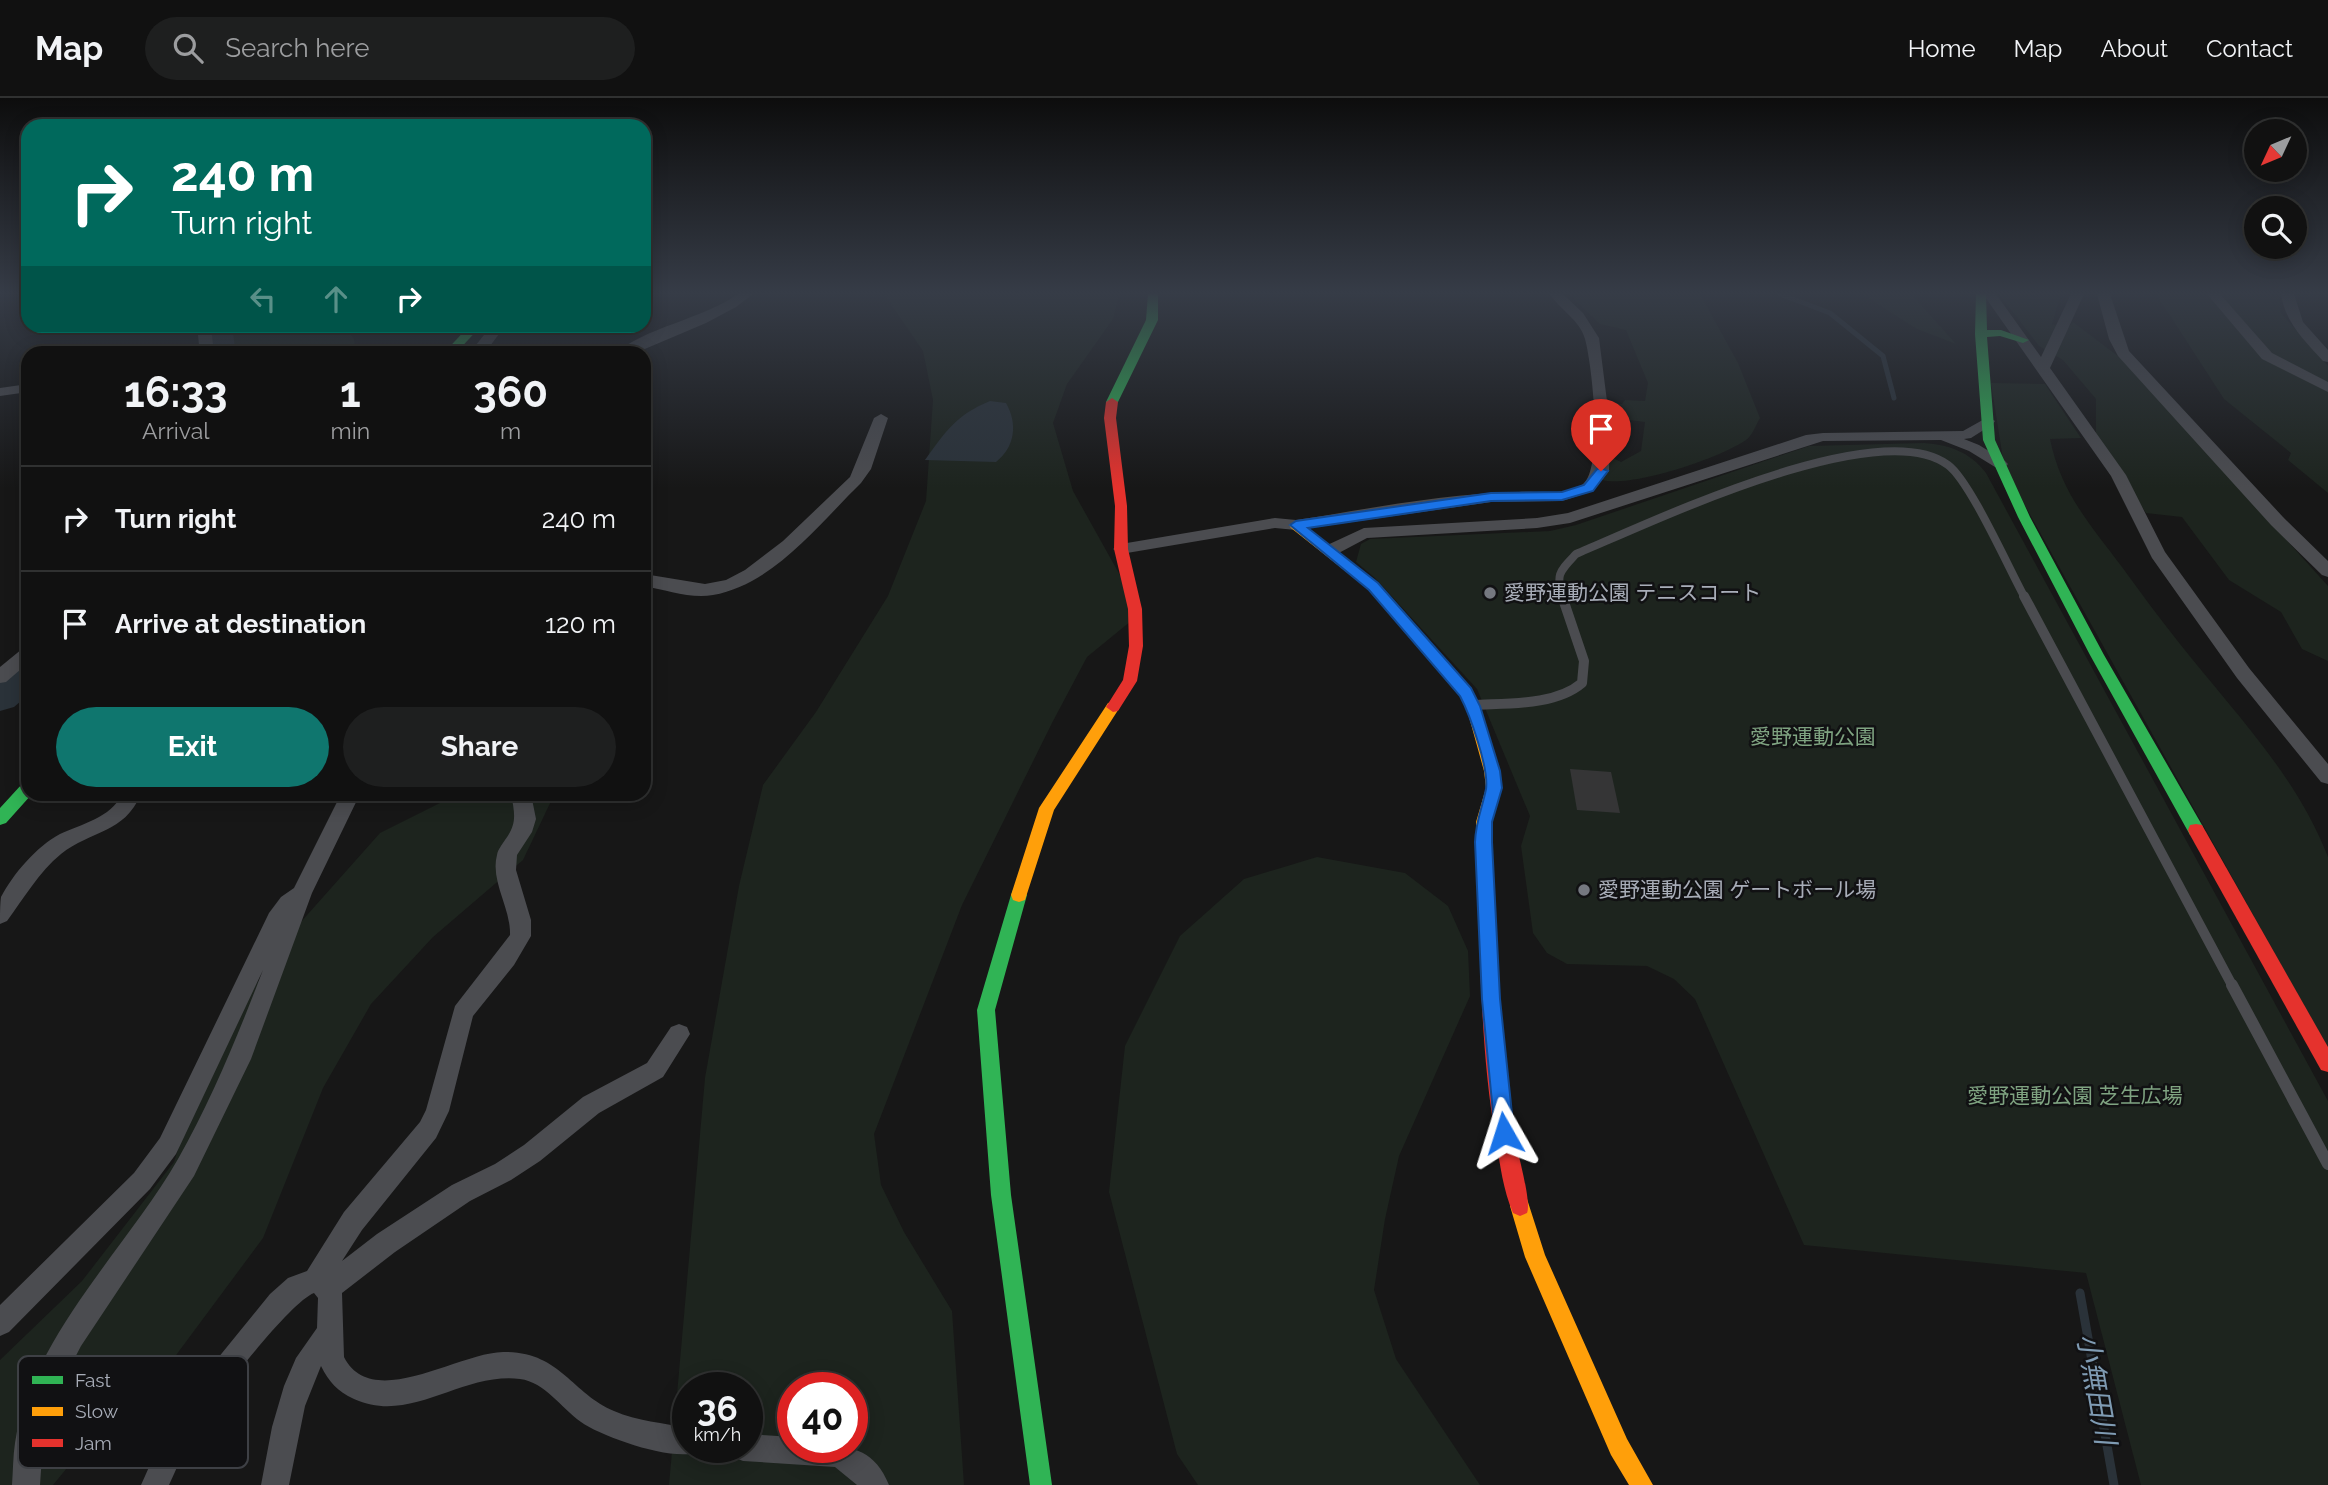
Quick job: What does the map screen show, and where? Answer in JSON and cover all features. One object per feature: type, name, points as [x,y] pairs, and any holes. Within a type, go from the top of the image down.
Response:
[{"type":"street","points":[[1041,1485],[1001,1195],[986,1010],[994,975],[1047,808],[1130,681],[1136,646],[1135,609],[1121,550],[1121,506],[1110,418],[1112,403],[1133,359]]},
{"type":"street","points":[[1121,550],[1275,523],[1296,525],[1491,497],[1562,496],[1588,488],[1601,471],[1602,425],[1594,359]]},
{"type":"street","points":[[1983,359],[1989,440],[2024,517],[2097,655],[2328,1064]]},
{"type":"street","points":[[2036,359],[2118,475],[2166,565],[2242,673],[2328,777]]},
{"type":"street","points":[[2043,368],[2047,359]]},
{"type":"street","points":[[2128,359],[2277,520],[2328,570]]},
{"type":"street","points":[[2272,359],[2328,388]]},
{"type":"street","points":[[0,392],[21,388]]},
{"type":"street","points":[[651,581],[700,590],[713,589],[735,584],[761,569],[856,480],[863,469],[881,418]]},
{"type":"street","points":[[1329,551],[1364,533],[1537,523],[1570,518],[1806,440],[1823,437],[1966,435],[1988,421]]},
{"type":"street","points":[[1941,437],[1974,448],[2000,464]]},
{"type":"street","points":[[1296,525],[1373,586],[1465,692],[1473,706],[1492,771],[1494,788],[1484,822],[1483,842],[1491,999],[1507,1160],[1535,1257],[1619,1447],[1642,1485]]},
{"type":"street","points":[[0,677],[21,659]]},
{"type":"street","points":[[0,819],[21,796]]},
{"type":"street","points":[[0,915],[50,852],[70,838],[119,814],[127,801]]},
{"type":"street","points":[[62,1356],[186,1168],[240,1059],[302,893],[348,801]]},
{"type":"street","points":[[322,1284],[353,1221],[428,1130],[438,1111],[463,1013],[506,959],[520,936],[521,920],[506,870],[507,854],[522,832],[526,819],[522,801]]},
{"type":"street","points":[[0,1323],[142,1181],[168,1146],[276,919],[288,903],[302,893]]},
{"type":"street","points":[[236,1356],[279,1303],[297,1287],[322,1284],[450,1200],[532,1153],[591,1105],[656,1070],[679,1034]]},
{"type":"street","points":[[322,1284],[333,1303],[327,1337],[332,1358],[349,1384],[370,1393],[395,1396],[424,1389],[455,1374],[505,1365],[539,1369],[604,1420],[672,1438]]},
{"type":"street","points":[[275,1485],[282,1444],[299,1384],[314,1350],[327,1337]]},
{"type":"street","points":[[763,1448],[840,1454],[864,1472],[875,1485]]},
{"type":"street","points":[[155,1485],[163,1468]]},
{"type":"lane","points":[[1473,706],[1563,695],[1582,682],[1586,672],[1584,661],[1557,581],[1560,571],[1576,554],[1744,483],[1829,459],[1901,450],[1923,453],[1942,461],[1959,475],[2328,1164]]},
{"type":"green space","points":[[925,359],[1085,359],[1067,384],[1053,423],[1073,491],[1126,586],[1131,621],[1087,657],[1052,723],[962,905],[874,1134],[881,1185],[904,1232],[952,1311],[964,1485],[669,1485],[672,1451],[672,1463],[763,1463],[763,1372],[679,1372],[705,1078],[739,886],[763,785],[816,712],[888,596],[926,501],[933,400]]},
{"type":"green space","points":[[1638,359],[1736,359],[1760,418],[1746,440],[1697,463],[1634,480],[1602,480],[1609,456],[1621,462],[1641,451],[1645,422],[1629,420],[1616,412],[1612,403],[1622,404],[1625,400],[1645,401],[1648,383]]},
{"type":"green space","points":[[2061,359],[2121,359],[2127,363],[2328,586],[2328,661],[2302,649],[2281,612],[2229,580],[2182,517],[2146,513],[2096,437],[2096,399]]},
{"type":"green space","points":[[2198,359],[2322,359],[2328,366],[2328,493],[2288,460],[2291,453],[2224,399]]},
{"type":"green space","points":[[1991,383],[2045,384],[2081,438],[2050,439],[2061,476],[2078,507],[2165,625],[2282,772],[2315,827],[2328,857],[2328,1049],[2023,502],[2003,459]]},
{"type":"green space","name":"愛野運動公園","points":[[1924,443],[1959,451],[1986,473],[2328,1101],[2328,1485],[2141,1485],[2086,1273],[1804,1245],[1695,999],[1674,979],[1647,966],[1567,964],[1547,953],[1533,933],[1521,846],[1530,816],[1477,689],[1375,578],[1356,562],[1361,544],[1370,539],[1550,531],[1576,525],[1809,446]]},
{"type":"green space","points":[[444,801],[551,801],[523,860],[433,937],[371,1004],[323,1088],[263,1238],[175,1356],[18,1356],[18,1468],[67,1468],[53,1485],[0,1485],[0,1360],[82,1281],[174,1162],[210,1048],[300,923],[380,833]]},
{"type":"green space","points":[[1317,857],[1405,873],[1448,906],[1468,951],[1470,996],[1399,1156],[1385,1219],[1374,1290],[1396,1359],[1480,1485],[1198,1485],[1177,1454],[1109,1192],[1125,1046],[1180,936],[1244,879]]},
{"type":"shaded area","points":[[990,401],[1006,403],[1013,427],[1011,442],[996,462],[925,460],[960,418]]},
{"type":"building","points":[[1570,769],[1611,772],[1620,813],[1577,810]]},
{"type":"waterway","name":"小無田川","points":[[1884,359],[1894,398]]},
{"type":"waterway","points":[[0,697],[21,679]]},
{"type":"waterway","name":"小無田川","points":[[2080,1293],[2114,1485]]},
{"type":"traffic: fast","points":[[1112,402],[1133,359]]},
{"type":"traffic: fast","points":[[1983,359],[1989,440],[2024,517],[2097,655],[2196,830]]},
{"type":"traffic: fast","points":[[0,819],[21,796]]},
{"type":"traffic: fast","points":[[1019,895],[986,1010],[1001,1195],[1041,1485]]},
{"type":"traffic: slow","points":[[1296,525],[1373,586],[1465,692],[1473,706],[1492,771],[1494,788],[1484,822],[1485,885]]},
{"type":"traffic: slow","points":[[1019,895],[1047,808],[1113,707]]},
{"type":"traffic: slow","points":[[1520,1206],[1535,1257],[1619,1447],[1642,1485]]},
{"type":"traffic: jam","points":[[1112,402],[1110,418],[1121,506],[1121,549],[1135,609],[1136,646],[1130,681],[1113,707]]},
{"type":"traffic: jam","points":[[2196,830],[2328,1064]]},
{"type":"traffic: jam","points":[[1485,885],[1498,1088],[1510,1168],[1520,1206]]},
{"type":"place","name":"愛野運動公園 テニスコート","points":[[1490,593]]},
{"type":"place","name":"愛野運動公園 ゲートボール場","points":[[1584,890]]},
{"type":"route","points":[[1504,1133],[1491,999],[1483,842],[1484,822],[1494,788],[1492,771],[1473,706],[1465,692],[1373,586],[1296,525],[1491,497],[1562,496],[1588,488],[1596,481],[1601,471]]},
{"type":"park label","name":"愛野運動公園 芝生広場","points":[[2075,1096]]}]
